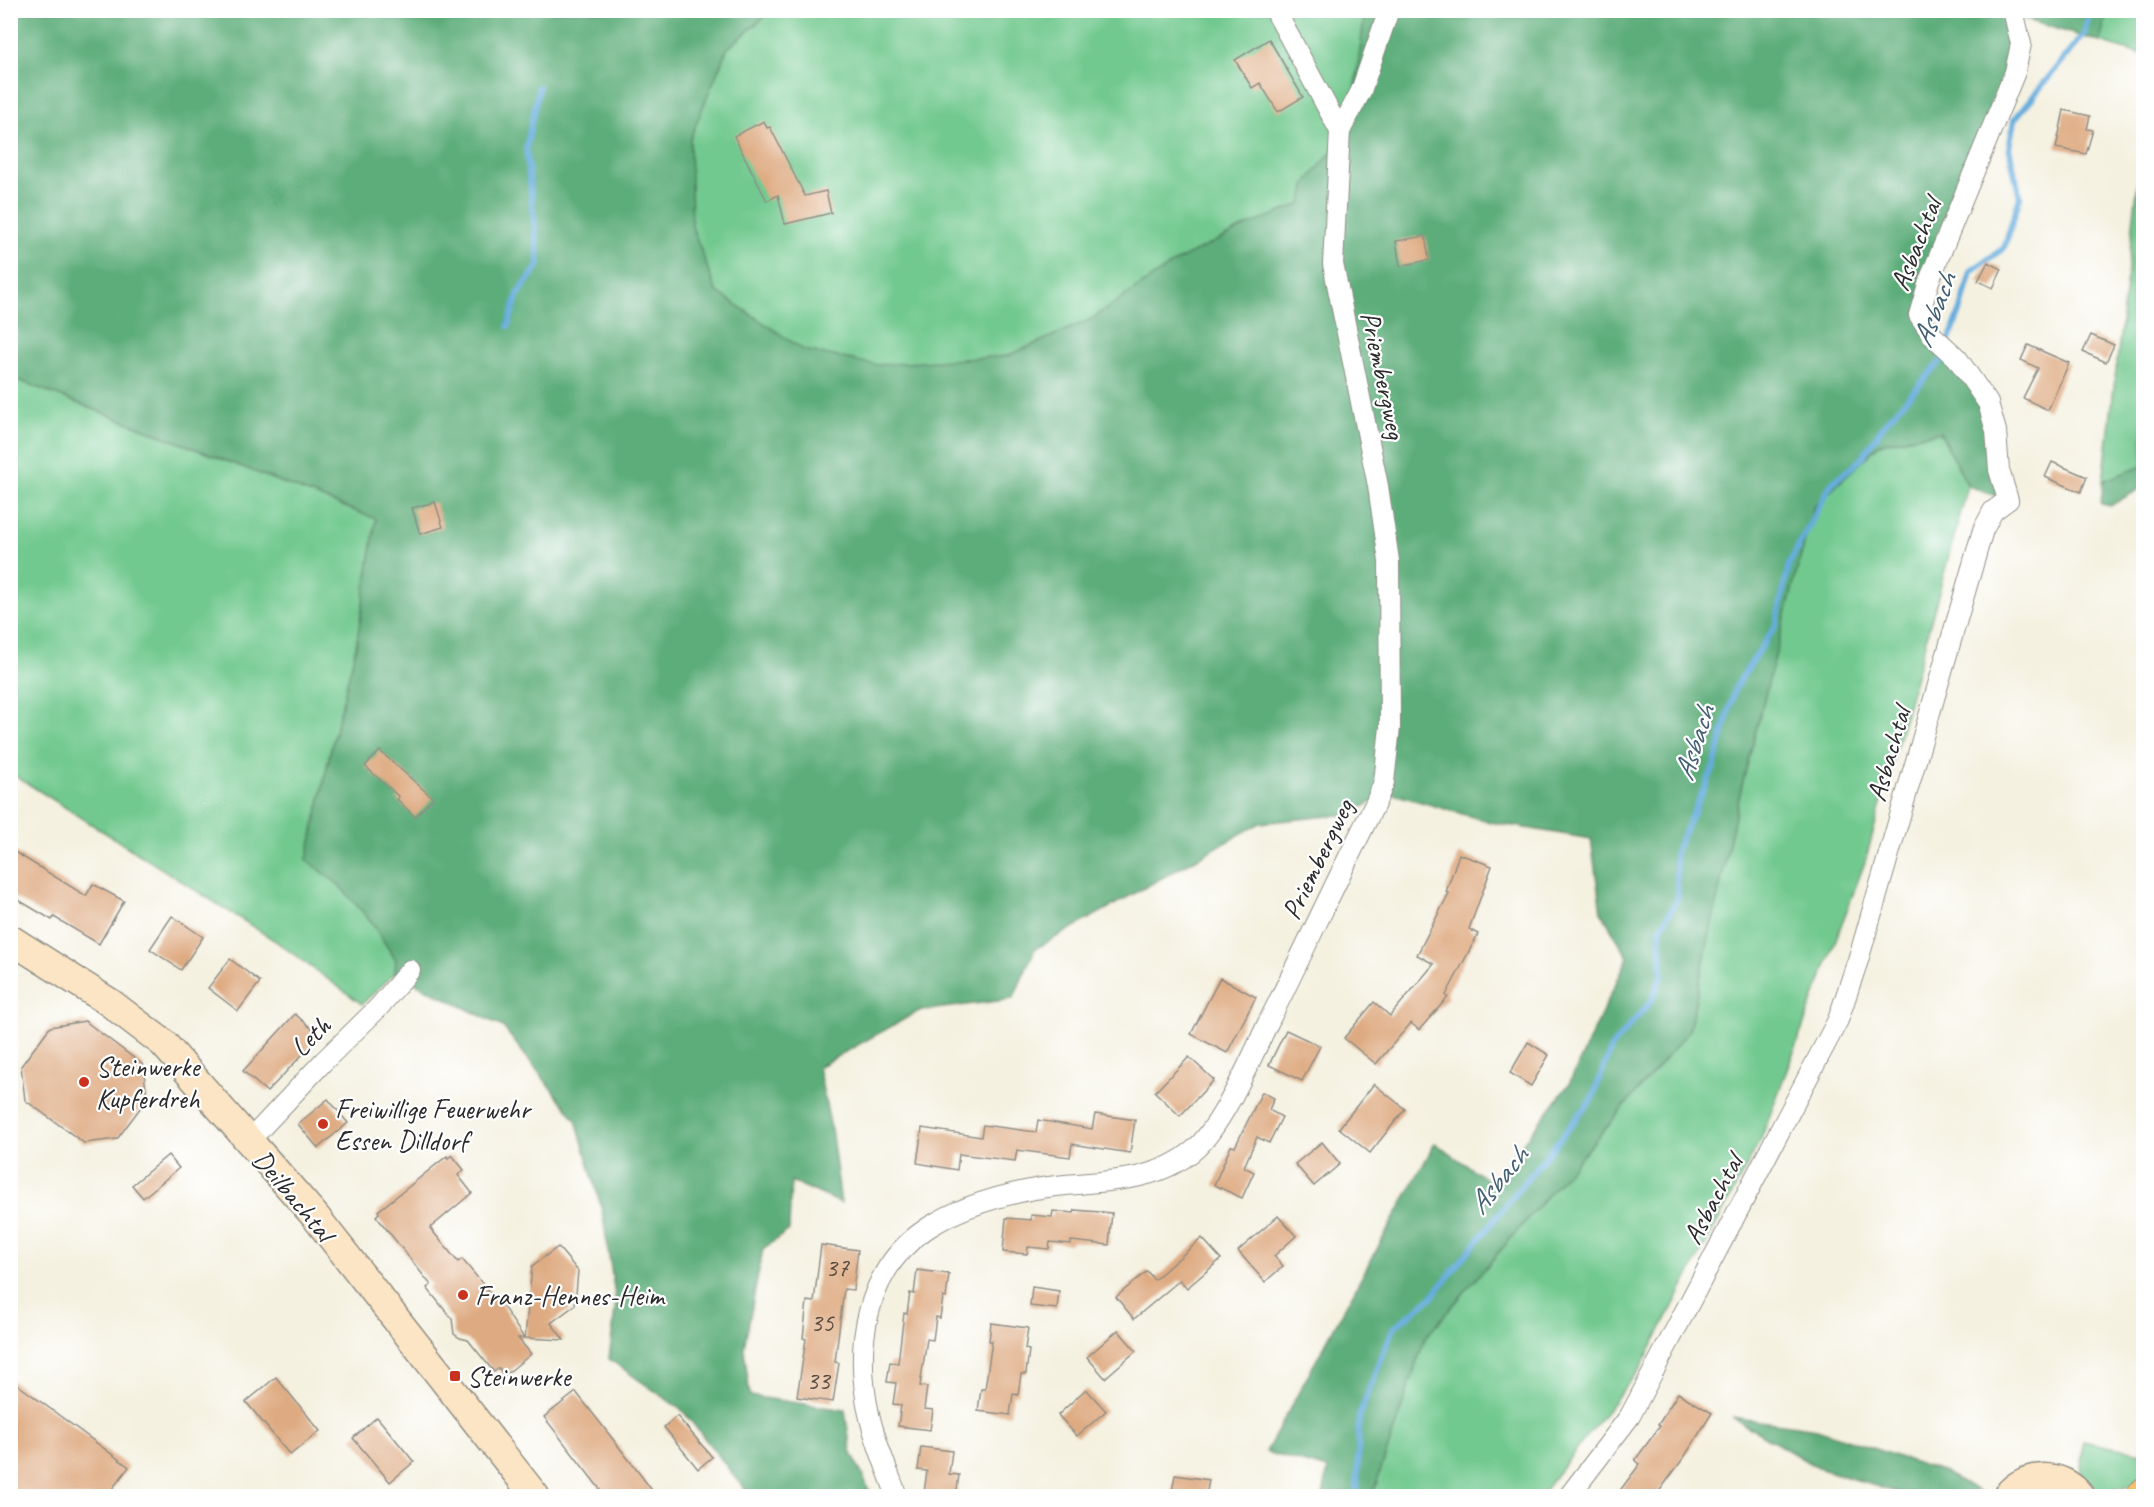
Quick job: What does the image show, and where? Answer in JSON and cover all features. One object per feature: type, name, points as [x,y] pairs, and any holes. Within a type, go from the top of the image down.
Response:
[{"type":"street","points":[[1275,10],[1340,132]]},
{"type":"street","points":[[1340,132],[1361,91],[1389,10]]},
{"type":"street","name":"Asbachtal","points":[[1569,1497],[1630,1416],[1838,1020],[1859,957],[1983,530],[1993,511],[2008,500],[1999,470],[1996,431],[1988,404],[1957,358],[1933,336],[1919,315],[1929,281],[2015,72],[2020,44],[2013,10]]},
{"type":"street","name":"Priembergweg","points":[[897,1497],[869,1413],[862,1353],[871,1304],[880,1282],[893,1262],[925,1230],[960,1212],[996,1199],[1037,1189],[1121,1181],[1160,1171],[1196,1149],[1208,1135],[1228,1103],[1254,1053],[1384,782],[1390,727],[1389,561],[1378,486],[1333,264],[1340,132]]},
{"type":"street","name":"Deilbachtal","points":[[10,939],[109,1002],[163,1043],[315,1216],[535,1497]]},
{"type":"street","name":"Leth","points":[[249,1141],[323,1062],[379,1007],[410,970]]},
{"type":"street","points":[[2007,1497],[2012,1490],[2032,1479],[2054,1479],[2070,1485],[2080,1497]]},
{"type":"green space","points":[[2043,10],[2107,11],[2100,42],[2031,21]]},
{"type":"green space","points":[[10,11],[771,11],[727,49],[690,139],[692,226],[716,291],[804,350],[877,365],[1008,356],[1091,319],[1175,262],[1244,227],[1301,204],[1306,183],[1350,129],[1365,11],[2007,11],[2016,43],[1916,314],[1975,388],[2002,498],[1968,486],[1940,432],[1880,443],[1813,508],[1739,797],[1689,1031],[1425,1338],[1372,1496],[1323,1496],[1328,1469],[1266,1452],[1435,1143],[1492,1183],[1569,1084],[1628,957],[1601,912],[1591,839],[1490,822],[1390,793],[1349,814],[1260,823],[1035,949],[1013,999],[919,1011],[818,1067],[831,1128],[841,1203],[791,1181],[789,1230],[763,1249],[744,1348],[750,1396],[845,1410],[851,1451],[872,1496],[750,1496],[683,1411],[609,1359],[616,1302],[602,1210],[576,1120],[503,1027],[395,973],[396,960],[370,920],[338,884],[307,860],[356,647],[376,519],[11,377]]},
{"type":"green space","points":[[772,11],[1365,11],[1350,129],[1307,183],[1302,204],[1242,228],[1092,319],[1007,356],[877,366],[804,350],[716,291],[691,224],[689,139],[727,49]]},
{"type":"green space","points":[[2015,11],[2143,11],[2143,55],[2017,17]]},
{"type":"green space","points":[[2143,139],[2143,466],[2103,481]]},
{"type":"green space","points":[[10,377],[376,519],[356,647],[307,860],[338,884],[370,920],[396,960],[395,973],[362,1004],[274,940],[11,773]]},
{"type":"green space","points":[[1940,432],[1968,486],[1865,862],[1761,1139],[1641,1367],[1540,1496],[1372,1496],[1425,1338],[1689,1031],[1739,797],[1813,508],[1880,444]]},
{"type":"green space","points":[[2143,466],[2143,487],[2110,506],[2101,504],[2103,481]]},
{"type":"green space","points":[[1732,1417],[1817,1429],[1945,1473],[1986,1495],[1907,1496],[1818,1468]]},
{"type":"green space","points":[[2082,1441],[2143,1453],[2143,1483],[2102,1492],[2081,1475]]},
{"type":"building","points":[[1269,39],[1303,97],[1278,112],[1260,83],[1252,88],[1235,60]]},
{"type":"building","points":[[2064,110],[2090,116],[2087,129],[2093,130],[2086,154],[2056,148]]},
{"type":"building","points":[[764,121],[767,128],[770,127],[805,196],[826,191],[831,213],[785,224],[778,195],[767,201],[734,136]]},
{"type":"building","points":[[1425,236],[1429,260],[1400,266],[1396,241]]},
{"type":"building","points":[[1988,262],[2002,269],[1993,288],[1978,281]]},
{"type":"building","points":[[2091,335],[2114,345],[2106,362],[2083,352]]},
{"type":"building","points":[[2028,345],[2069,363],[2048,410],[2023,398],[2038,368],[2021,360]]},
{"type":"building","points":[[2052,462],[2087,477],[2081,492],[2045,477]]},
{"type":"building","points":[[435,502],[443,527],[420,534],[412,508]]},
{"type":"building","points":[[380,751],[433,798],[415,817],[397,799],[399,797],[365,766]]},
{"type":"building","points":[[10,849],[86,896],[93,884],[124,901],[99,944],[54,917],[52,920],[10,895]]},
{"type":"building","points":[[1459,854],[1492,866],[1469,929],[1478,934],[1446,995],[1448,997],[1419,1030],[1411,1023],[1376,1064],[1344,1038],[1374,1002],[1390,1016],[1434,964],[1417,955],[1449,893],[1446,892]]},
{"type":"building","points":[[172,916],[203,937],[181,970],[150,949]]},
{"type":"building","points":[[230,959],[260,982],[238,1011],[208,988]]},
{"type":"building","points":[[1220,978],[1256,997],[1227,1053],[1191,1034]]},
{"type":"building","points":[[295,1014],[320,1036],[267,1092],[243,1071]]},
{"type":"building","name":"Steinwerke Kupferdreh","points":[[85,1021],[143,1065],[147,1099],[117,1139],[84,1143],[25,1100],[21,1066],[50,1027]]},
{"type":"building","points":[[1286,1030],[1320,1046],[1302,1081],[1269,1065]]},
{"type":"building","points":[[1528,1042],[1549,1055],[1531,1086],[1510,1073]]},
{"type":"building","points":[[1189,1057],[1214,1080],[1180,1116],[1155,1092]]},
{"type":"building","points":[[1374,1084],[1405,1109],[1370,1153],[1339,1128]]},
{"type":"building","points":[[1262,1092],[1274,1098],[1269,1110],[1282,1117],[1269,1143],[1257,1137],[1244,1167],[1254,1172],[1242,1198],[1214,1185],[1231,1146],[1235,1147]]},
{"type":"building","name":"Freiwillige Feuerwehr Essen Dilldorf","points":[[328,1099],[348,1123],[318,1148],[298,1124]]},
{"type":"building","points":[[1095,1114],[1135,1120],[1130,1153],[1072,1144],[1070,1157],[1017,1150],[1015,1161],[959,1154],[957,1170],[917,1163],[922,1128],[981,1137],[983,1125],[1036,1132],[1038,1120],[1092,1129]]},
{"type":"building","points":[[1322,1142],[1340,1164],[1314,1186],[1295,1164]]},
{"type":"building","points":[[168,1155],[179,1168],[143,1198],[132,1185]]},
{"type":"building","name":"Franz-Hennes-Heim","points":[[452,1155],[464,1170],[458,1175],[472,1193],[430,1228],[458,1262],[462,1259],[491,1294],[498,1299],[524,1338],[518,1338],[531,1354],[504,1376],[499,1368],[494,1372],[468,1340],[454,1334],[452,1319],[427,1288],[431,1285],[376,1216],[378,1211],[447,1156],[448,1158]]},
{"type":"building","points":[[1075,1210],[1112,1213],[1109,1245],[1071,1241],[1071,1244],[1050,1242],[1049,1249],[1028,1247],[1027,1254],[1003,1252],[1006,1218],[1031,1220],[1031,1215],[1052,1217],[1053,1211],[1074,1213]]},
{"type":"building","points":[[1278,1216],[1296,1236],[1274,1256],[1283,1266],[1265,1282],[1238,1251]]},
{"type":"building","points":[[1202,1238],[1221,1259],[1187,1288],[1180,1280],[1134,1319],[1116,1297],[1147,1271],[1154,1280]]},
{"type":"building","points":[[821,1245],[858,1250],[853,1290],[844,1289],[835,1362],[839,1363],[833,1402],[797,1397],[806,1339],[803,1338],[807,1301],[814,1302]]},
{"type":"building","points":[[558,1247],[578,1271],[575,1305],[551,1323],[564,1340],[525,1338],[532,1266]]},
{"type":"building","points":[[917,1270],[949,1274],[946,1298],[943,1297],[940,1318],[936,1317],[933,1340],[927,1339],[920,1386],[927,1387],[924,1409],[933,1410],[930,1430],[898,1426],[901,1405],[893,1404],[896,1383],[887,1382],[890,1362],[898,1363],[904,1313],[907,1314],[910,1293],[914,1294]]},
{"type":"building","points":[[1032,1287],[1059,1291],[1057,1309],[1030,1306]]},
{"type":"building","points":[[991,1323],[1028,1328],[1025,1349],[1029,1350],[1026,1374],[1021,1374],[1018,1395],[1013,1394],[1010,1415],[978,1411],[981,1389],[985,1389],[992,1341],[989,1341]]},
{"type":"building","points":[[1118,1330],[1136,1351],[1105,1378],[1087,1357]]},
{"type":"building","points":[[276,1377],[320,1431],[290,1455],[246,1402]]},
{"type":"building","points":[[10,1379],[129,1467],[106,1497],[10,1497]]},
{"type":"building","points":[[1086,1389],[1106,1411],[1077,1436],[1058,1415]]},
{"type":"building","points":[[576,1392],[657,1497],[606,1497],[544,1417]]},
{"type":"building","points":[[1678,1393],[1712,1413],[1685,1456],[1655,1497],[1615,1497],[1640,1464],[1635,1460],[1660,1426],[1658,1425]]},
{"type":"building","points":[[677,1416],[712,1457],[698,1469],[664,1427]]},
{"type":"building","points":[[377,1417],[414,1462],[390,1482],[353,1438]]},
{"type":"building","points":[[921,1447],[952,1451],[949,1474],[959,1475],[956,1497],[933,1497],[933,1494],[924,1493],[927,1471],[918,1470]]},
{"type":"building","points":[[1175,1475],[1209,1480],[1206,1497],[1171,1497]]},
{"type":"waterway","name":"Asbach","points":[[1357,1496],[1359,1416],[1393,1328],[1431,1298],[1592,1099],[1612,1046],[1651,1001],[1662,975],[1660,929],[1678,898],[1675,852],[1714,767],[1735,688],[1776,625],[1789,564],[1831,484],[1861,459],[1885,423],[1941,361],[1961,309],[1971,271],[2004,248],[2020,197],[2009,148],[2014,120],[2084,34],[2090,10]]},
{"type":"waterway","points":[[508,326],[518,294],[539,265],[526,149],[539,87]]},
{"type":"place","name":"Steinwerke Kupferdreh","points":[[84,1082]]},
{"type":"place","name":"Freiwillige Feuerwehr Essen Dilldorf","points":[[323,1124]]},
{"type":"place","name":"Franz-Hennes-Heim","points":[[463,1295]]},
{"type":"place","name":"Steinwerke","points":[[455,1376]]}]
